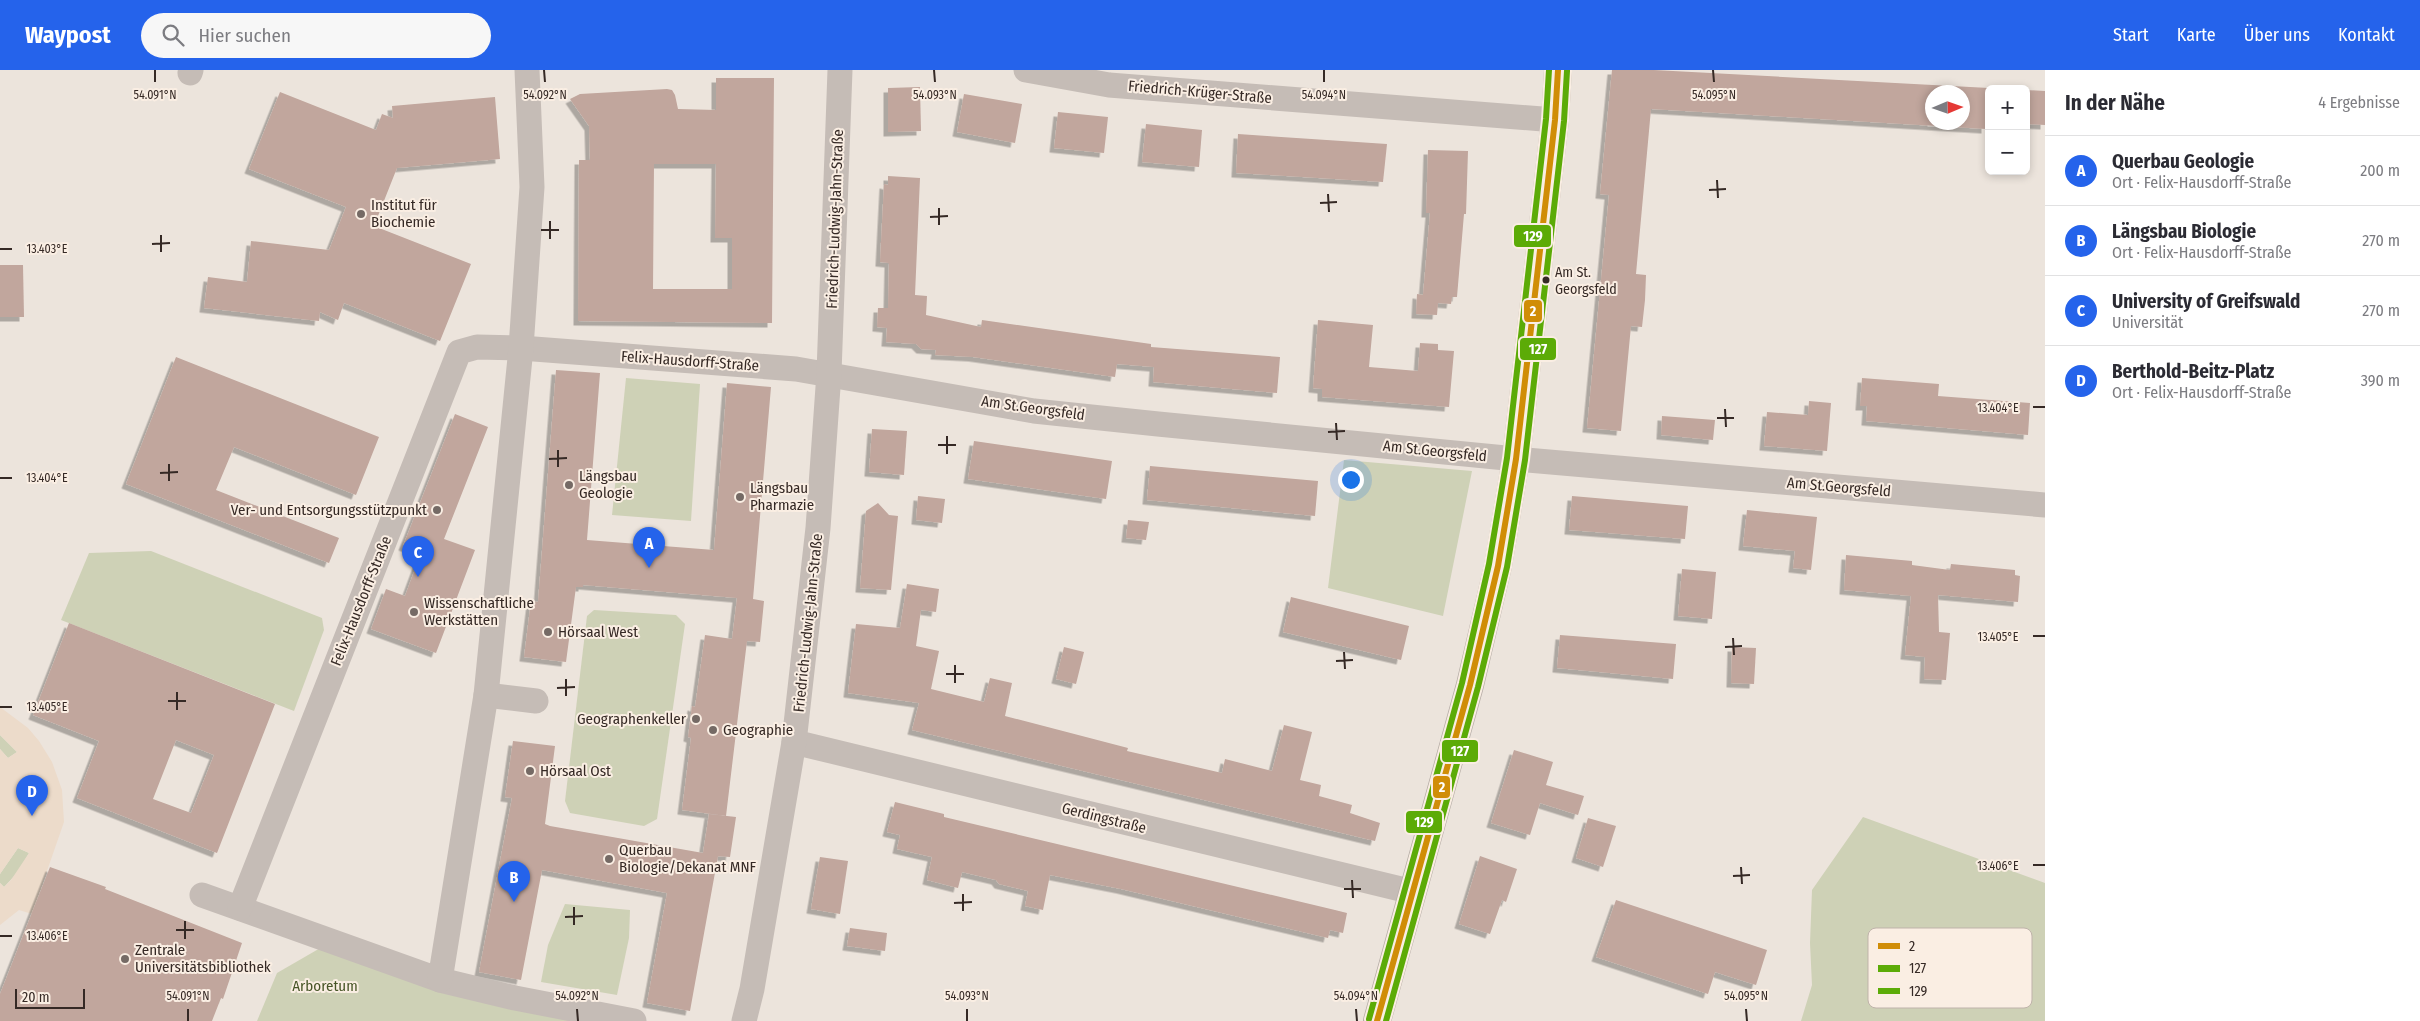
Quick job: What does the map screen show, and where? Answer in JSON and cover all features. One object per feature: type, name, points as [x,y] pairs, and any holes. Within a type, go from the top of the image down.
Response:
[{"type":"main road","points":[[1377,1021],[1470,685],[1494,583],[1516,459],[1555,120],[1558,70]]},
{"type":"street","points":[[440,980],[486,695],[521,348],[532,187],[527,70]]},
{"type":"street","name":"Friedrich-Ludwig-Jahn-Straße","points":[[744,1021],[752,989],[794,742],[818,528],[828,374],[840,70]]},
{"type":"street","name":"Friedrich-Krüger-Straße","points":[[1026,70],[1109,85],[1555,120]]},
{"type":"street","name":"Felix-Hausdorff-Straße","points":[[240,908],[459,352],[477,348],[521,348],[828,374]]},
{"type":"street","name":"Am St.Georgsfeld","points":[[828,374],[1034,411],[1516,459],[2045,505]]},
{"type":"street","points":[[486,695],[536,701]]},
{"type":"street","name":"Gerdingstraße","points":[[794,742],[1413,892]]},
{"type":"street","points":[[202,895],[440,980],[634,1021]]},
{"type":"green space","points":[[626,378],[700,384],[691,521],[612,515]]},
{"type":"green space","points":[[1344,460],[1472,471],[1443,616],[1328,588]]},
{"type":"green space","points":[[151,551],[322,618],[324,630],[294,711],[61,620],[89,553]]},
{"type":"green space","points":[[594,610],[676,615],[685,624],[657,819],[644,826],[570,813],[565,801],[587,616]]},
{"type":"green space","points":[[0,735],[17,752],[8,758],[0,749]]},
{"type":"green space","points":[[1863,817],[2045,883],[2045,1021],[1801,1021],[1812,985],[1810,943],[1812,890]]},
{"type":"green space","points":[[18,848],[29,853],[18,872],[4,887],[0,883],[0,874]]},
{"type":"green space","points":[[565,904],[630,910],[629,938],[617,995],[541,982],[548,945]]},
{"type":"green space","name":"Arboretum","points":[[322,947],[576,1021],[257,1021],[277,973]]},
{"type":"shaded area","points":[[0,707],[28,728],[52,762],[62,790],[64,822],[32,914],[19,910],[0,925],[0,883],[4,887],[11,880],[29,853],[18,848],[0,874],[0,749],[8,758],[17,752],[0,735]],"holes":[[[32,781],[37,801],[37,810],[26,809],[22,785]]]},
{"type":"building","points":[[1612,70],[1654,70],[1933,85],[1925,85],[1925,125],[1651,109],[1636,274],[1646,275],[1645,300],[1642,327],[1631,326],[1621,431],[1587,428],[1609,195],[1600,194]]},
{"type":"building","points":[[716,78],[774,78],[772,323],[578,321],[579,160],[590,160],[589,126],[570,99],[580,94],[667,89],[672,90],[675,95],[678,109],[716,110]],"holes":[[[654,164],[716,164],[715,238],[732,238],[732,289],[653,289]]]},
{"type":"building","points":[[920,87],[921,131],[888,132],[888,88]]},
{"type":"building","points":[[1970,87],[1985,88],[1985,129],[1970,128]]},
{"type":"building","points":[[2030,90],[2045,91],[2045,125],[2030,124]]},
{"type":"building","name":"Institut für Biochemie","points":[[280,92],[376,130],[382,114],[393,118],[392,106],[495,97],[500,159],[397,168],[374,226],[471,264],[440,341],[344,303],[338,320],[320,312],[319,321],[204,308],[208,277],[247,282],[251,241],[329,250],[346,207],[249,169]]},
{"type":"building","points":[[964,94],[1022,104],[1015,143],[957,132]]},
{"type":"building","points":[[1058,112],[1108,117],[1104,153],[1054,148]]},
{"type":"building","points":[[1146,124],[1202,130],[1199,167],[1142,162]]},
{"type":"building","points":[[1238,134],[1387,144],[1383,182],[1236,173]]},
{"type":"building","points":[[1428,150],[1468,151],[1466,214],[1464,214],[1457,297],[1452,297],[1451,304],[1438,303],[1437,315],[1416,314],[1417,294],[1423,295],[1430,213],[1426,213]]},
{"type":"building","points":[[888,176],[920,178],[915,295],[927,296],[926,315],[981,327],[982,320],[1151,344],[1151,347],[1280,357],[1277,393],[1153,382],[1154,367],[1117,364],[1115,377],[973,357],[935,355],[936,350],[921,349],[916,344],[886,342],[887,328],[877,327],[878,308],[888,308],[889,263],[880,262],[884,184],[888,185]]},
{"type":"building","points":[[0,265],[23,265],[24,317],[0,317]]},
{"type":"building","points":[[1318,320],[1373,325],[1369,367],[1418,371],[1420,343],[1438,344],[1438,350],[1454,351],[1449,407],[1322,397],[1322,389],[1313,388]]},
{"type":"building","points":[[176,357],[379,437],[356,495],[234,447],[216,490],[339,538],[329,563],[126,484]]},
{"type":"building","points":[[556,370],[600,373],[587,540],[714,550],[727,383],[771,387],[753,599],[764,601],[760,642],[747,641],[726,816],[682,810],[691,738],[688,737],[692,706],[695,707],[705,635],[732,639],[737,598],[583,585],[583,587],[576,587],[566,662],[524,657],[531,601],[538,602]]},
{"type":"building","points":[[1862,378],[1939,384],[1938,396],[2030,403],[2028,435],[1866,421],[1867,406],[1860,406]]},
{"type":"building","points":[[1809,401],[1831,403],[1827,451],[1764,446],[1767,412],[1808,415]]},
{"type":"building","points":[[455,414],[488,427],[444,539],[475,550],[436,653],[371,629],[386,589],[405,596],[421,553],[403,546]]},
{"type":"building","points":[[1662,416],[1715,420],[1713,440],[1661,435]]},
{"type":"building","points":[[872,429],[907,431],[904,475],[869,472]]},
{"type":"building","points":[[974,441],[1112,461],[1106,499],[968,479]]},
{"type":"building","points":[[1150,466],[1318,481],[1315,516],[1147,500]]},
{"type":"building","points":[[918,496],[945,499],[942,523],[916,520]]},
{"type":"building","points":[[1572,496],[1688,506],[1685,539],[1569,530]]},
{"type":"building","points":[[878,503],[889,515],[898,516],[891,590],[860,588],[866,511]]},
{"type":"building","points":[[1747,510],[1817,517],[1811,570],[1793,568],[1795,551],[1743,546]]},
{"type":"building","points":[[1128,520],[1149,522],[1146,540],[1126,538]]},
{"type":"building","points":[[1846,555],[1912,561],[1912,565],[1950,570],[1951,564],[2015,570],[2015,575],[2020,576],[2018,602],[1938,595],[1939,632],[1950,633],[1946,680],[1924,679],[1925,657],[1905,655],[1911,596],[1844,590]]},
{"type":"building","points":[[1682,569],[1716,572],[1712,619],[1678,616]]},
{"type":"building","points":[[907,584],[939,589],[936,612],[921,610],[916,646],[939,651],[931,689],[984,702],[990,678],[1012,683],[1005,716],[1128,748],[1127,751],[1222,773],[1225,759],[1272,771],[1284,725],[1312,732],[1300,780],[1321,785],[1319,796],[1352,805],[1350,813],[1380,823],[1375,841],[912,730],[919,703],[848,693],[856,624],[900,628]]},
{"type":"building","points":[[1291,597],[1409,626],[1401,660],[1283,632]]},
{"type":"building","points":[[69,623],[275,704],[217,853],[77,798],[99,741],[33,715]],"holes":[[[176,740],[214,755],[191,813],[153,799]]]},
{"type":"building","points":[[1560,635],[1676,644],[1673,679],[1557,668]]},
{"type":"building","points":[[1064,647],[1084,652],[1076,684],[1056,679]]},
{"type":"building","points":[[1732,647],[1756,648],[1754,684],[1731,683]]},
{"type":"building","points":[[513,741],[555,746],[545,824],[550,826],[703,853],[709,814],[736,817],[730,857],[718,856],[690,1011],[647,1003],[667,893],[542,870],[521,980],[479,972],[512,798],[505,797]]},
{"type":"building","points":[[1514,750],[1553,762],[1546,785],[1584,796],[1578,815],[1540,803],[1530,835],[1491,823]]},
{"type":"building","points":[[895,802],[944,814],[944,817],[1347,913],[1343,933],[1330,930],[1328,938],[1121,889],[1050,875],[1043,910],[1025,906],[1028,891],[999,884],[996,880],[962,872],[958,888],[927,880],[932,857],[897,849],[900,835],[887,832]]},
{"type":"building","points":[[1588,818],[1616,826],[1603,867],[1576,858]]},
{"type":"building","points":[[1480,856],[1517,869],[1506,902],[1502,900],[1490,934],[1459,924]]},
{"type":"building","points":[[820,857],[848,861],[840,914],[811,909]]},
{"type":"building","name":"Zentrale Universitätsbibliothek","points":[[50,867],[106,887],[105,889],[242,943],[223,999],[221,998],[212,1021],[0,1021],[0,994]]},
{"type":"building","points":[[1616,900],[1767,950],[1756,985],[1715,972],[1708,994],[1596,957]]},
{"type":"building","points":[[850,928],[887,933],[885,951],[847,946]]},
{"type":"transit line","name":"129","points":[[1369,1019],[1462,683],[1489,564],[1507,458],[1546,119],[1549,70]]},
{"type":"transit line","name":"2","points":[[1377,1021],[1470,685],[1498,566],[1516,459],[1555,120],[1558,70]]},
{"type":"transit line","name":"127","points":[[1386,1021],[1478,687],[1507,567],[1525,460],[1564,121],[1567,71]]},
{"type":"place","name":"Institut für Biochemie","points":[[361,214]]},
{"type":"place","name":"Am St. Georgsfeld","points":[[1546,280]]},
{"type":"place","name":"Längsbau Geologie","points":[[569,485]]},
{"type":"place","name":"Längsbau Pharmazie","points":[[740,497]]},
{"type":"place","name":"Ver- und Entsorgungsstützpunkt","points":[[437,510]]},
{"type":"place","name":"Querbau Geologie","points":[[649,568]]},
{"type":"place","name":"University of Greifswald","points":[[418,577]]},
{"type":"place","name":"Wissenschaftliche Werkstätten","points":[[414,612]]},
{"type":"place","name":"Hörsaal West","points":[[548,632]]},
{"type":"place","name":"Geographenkeller","points":[[696,719]]},
{"type":"place","name":"Geographie","points":[[713,730]]},
{"type":"place","name":"Hörsaal Ost","points":[[530,771]]},
{"type":"place","name":"Berthold-Beitz-Platz","points":[[32,816]]},
{"type":"place","name":"Querbau Biologie/Dekanat MNF","points":[[609,859]]},
{"type":"place","name":"Längsbau Biologie","points":[[514,902]]},
{"type":"place","name":"Zentrale Universitätsbibliothek","points":[[125,959]]}]
